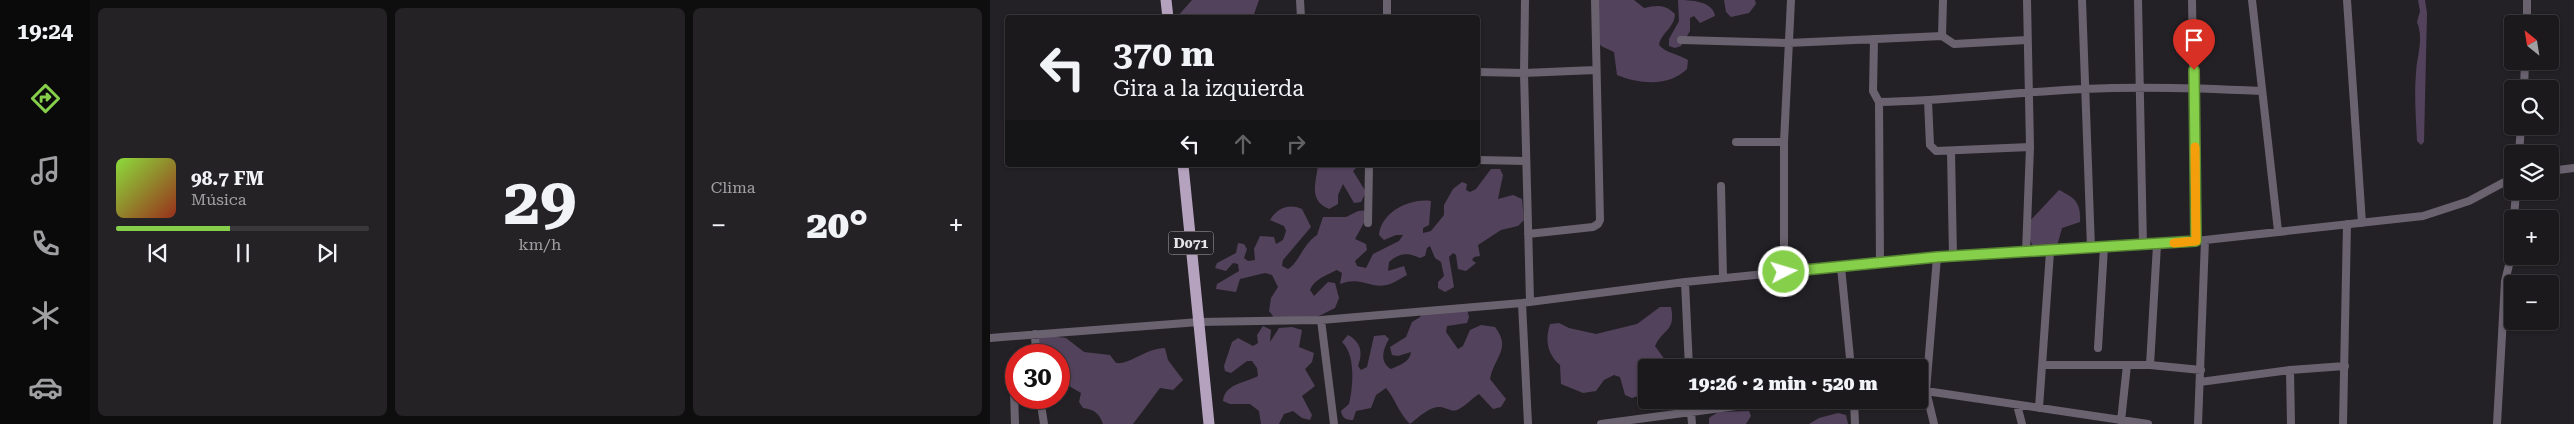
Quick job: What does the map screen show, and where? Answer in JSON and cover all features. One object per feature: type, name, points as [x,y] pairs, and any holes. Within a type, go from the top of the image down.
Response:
[{"type":"main road","points":[[1166,0],[1168,15]]},
{"type":"main road","name":"D071","points":[[1183,167],[1209,424]]},
{"type":"street","points":[[1300,0],[1301,15]]},
{"type":"street","points":[[1387,0],[1387,15]]},
{"type":"street","points":[[1525,0],[1524,73],[1528,234],[1526,302],[1528,424]]},
{"type":"street","points":[[1528,234],[1593,227],[1600,220],[1595,70],[1595,0]]},
{"type":"street","points":[[1784,272],[1784,142],[1791,0]]},
{"type":"street","points":[[1942,0],[1942,36]]},
{"type":"street","points":[[2026,252],[2030,147],[2027,0]]},
{"type":"street","points":[[2082,0],[2091,248]]},
{"type":"street","points":[[2138,0],[2143,246]]},
{"type":"street","points":[[2192,0],[2200,240],[2201,370],[2198,424]]},
{"type":"street","points":[[2252,0],[2278,231]]},
{"type":"street","points":[[2347,0],[2362,223]]},
{"type":"street","points":[[2527,0],[2527,15]]},
{"type":"street","points":[[1682,40],[1788,43],[1942,36],[1954,44],[2027,40]]},
{"type":"street","points":[[1874,39],[1874,91],[1879,102],[1880,262]]},
{"type":"street","points":[[1480,72],[1524,73],[1595,70]]},
{"type":"street","points":[[1879,102],[1928,101],[2084,89],[2194,88],[2262,91]]},
{"type":"street","points":[[1928,101],[1930,145],[1936,151],[2030,147]]},
{"type":"street","points":[[1736,142],[1784,142]]},
{"type":"street","points":[[1951,151],[1954,256]]},
{"type":"street","points":[[1480,160],[1525,161]]},
{"type":"street","points":[[1368,223],[1369,167]]},
{"type":"street","points":[[2559,170],[2574,168]]},
{"type":"street","points":[[990,338],[1199,322],[1321,320],[1526,302],[1685,282],[1880,262],[2157,245],[2423,216],[2469,201],[2504,182]]},
{"type":"street","points":[[1721,186],[1723,278]]},
{"type":"street","points":[[2343,424],[2347,224]]},
{"type":"street","points":[[2150,366],[2157,245]]},
{"type":"street","points":[[2098,348],[2104,247]]},
{"type":"street","points":[[2040,408],[2050,252]]},
{"type":"street","points":[[1926,359],[1937,257]]},
{"type":"street","points":[[2497,424],[2505,281],[2509,265]]},
{"type":"street","points":[[1841,267],[1850,359]]},
{"type":"street","points":[[1685,282],[1689,359]]},
{"type":"street","points":[[1321,320],[1334,424]]},
{"type":"street","points":[[1035,334],[1035,344]]},
{"type":"street","points":[[2044,365],[2126,365],[2201,370]]},
{"type":"street","points":[[2121,421],[2126,365]]},
{"type":"street","points":[[2200,382],[2290,370],[2345,366]]},
{"type":"street","points":[[2290,370],[2291,424]]},
{"type":"street","points":[[1928,392],[2040,408],[2108,422],[2121,421],[2148,424]]},
{"type":"street","points":[[2017,405],[2022,424]]},
{"type":"street","points":[[1928,408],[1934,424]]},
{"type":"street","points":[[1015,409],[1015,424]]},
{"type":"street","points":[[1042,409],[1044,424]]},
{"type":"street","points":[[1691,409],[1692,424]]},
{"type":"street","points":[[1601,424],[1723,409]]},
{"type":"street","points":[[1855,409],[1856,424]]},
{"type":"shaded area","points":[[1192,0],[1259,0],[1254,15],[1179,15]]},
{"type":"shaded area","points":[[1593,0],[1634,0],[1644,8],[1661,6],[1668,8],[1675,14],[1674,19],[1659,45],[1665,50],[1688,60],[1687,69],[1672,79],[1654,82],[1644,82],[1617,75],[1614,52],[1601,46],[1594,34]]},
{"type":"shaded area","points":[[1678,0],[1706,4],[1715,16],[1700,23],[1694,16],[1690,18],[1690,31],[1681,46],[1675,48],[1669,46],[1669,39],[1679,21]]},
{"type":"shaded area","points":[[1724,0],[1755,0],[1756,4],[1749,13],[1731,17],[1726,12]]},
{"type":"shaded area","points":[[2418,0],[2425,0],[2427,13],[2424,142],[2421,145],[2417,141],[2415,98],[2420,41],[2417,22],[2420,11]]},
{"type":"shaded area","points":[[1318,167],[1357,167],[1353,171],[1366,192],[1361,202],[1354,203],[1343,184],[1338,195],[1338,204],[1329,209],[1318,201],[1315,184]]},
{"type":"shaded area","points":[[1491,169],[1500,169],[1503,175],[1498,199],[1513,195],[1522,199],[1524,220],[1518,226],[1501,230],[1478,245],[1480,256],[1474,257],[1472,260],[1476,263],[1466,271],[1458,269],[1456,255],[1453,253],[1449,257],[1454,287],[1445,292],[1438,288],[1438,282],[1444,276],[1441,262],[1435,258],[1430,246],[1427,248],[1425,256],[1420,258],[1404,254],[1389,262],[1388,271],[1404,266],[1407,275],[1389,284],[1380,286],[1354,281],[1340,284],[1342,273],[1337,270],[1321,278],[1314,283],[1310,290],[1314,296],[1328,282],[1335,283],[1339,298],[1335,308],[1315,318],[1275,319],[1269,311],[1271,298],[1278,287],[1272,275],[1265,273],[1240,279],[1236,292],[1216,289],[1217,284],[1239,271],[1238,264],[1233,263],[1226,271],[1215,268],[1217,263],[1236,253],[1238,243],[1244,244],[1247,249],[1244,258],[1248,261],[1255,260],[1254,249],[1260,236],[1274,237],[1276,244],[1283,240],[1286,231],[1284,226],[1270,220],[1276,212],[1284,208],[1292,206],[1302,209],[1311,227],[1283,260],[1282,266],[1288,269],[1295,263],[1308,243],[1317,235],[1323,217],[1346,217],[1358,211],[1371,210],[1355,239],[1366,244],[1367,250],[1355,261],[1357,266],[1366,268],[1373,254],[1399,241],[1403,235],[1396,235],[1384,240],[1379,235],[1381,227],[1391,213],[1406,204],[1431,201],[1429,225],[1423,228],[1423,233],[1431,231],[1444,215],[1444,205],[1453,189],[1462,182],[1467,184],[1466,190],[1470,192],[1476,189]]},
{"type":"shaded area","points":[[2059,190],[2073,198],[2078,205],[2080,222],[2062,228],[2057,246],[2044,249],[2033,248],[2029,236],[2028,223]]},
{"type":"shaded area","points":[[1660,307],[1671,307],[1672,321],[1670,326],[1655,346],[1664,359],[1638,359],[1638,396],[1632,398],[1625,395],[1620,377],[1614,375],[1604,380],[1596,391],[1583,393],[1561,384],[1560,365],[1552,356],[1548,346],[1550,324],[1559,323],[1569,328],[1596,334],[1637,324]]},
{"type":"shaded area","points":[[1467,309],[1469,317],[1467,323],[1447,326],[1446,332],[1458,349],[1463,346],[1470,330],[1481,325],[1495,327],[1500,335],[1502,347],[1490,379],[1506,399],[1501,407],[1493,409],[1479,394],[1457,410],[1436,407],[1410,424],[1386,388],[1376,395],[1371,408],[1356,411],[1353,420],[1343,417],[1341,411],[1349,404],[1352,389],[1350,355],[1342,342],[1348,335],[1356,341],[1360,348],[1358,366],[1361,370],[1367,367],[1374,336],[1385,335],[1389,339],[1383,355],[1385,363],[1391,369],[1407,361],[1411,352],[1398,356],[1392,355],[1390,347],[1406,337],[1412,322],[1420,317],[1425,310]]},
{"type":"shaded area","points":[[1263,326],[1271,330],[1270,342],[1279,328],[1292,327],[1302,330],[1299,347],[1314,353],[1312,362],[1305,369],[1315,386],[1302,396],[1312,415],[1310,420],[1302,418],[1293,411],[1284,414],[1279,424],[1261,424],[1259,411],[1250,404],[1230,404],[1223,401],[1228,390],[1232,387],[1258,376],[1257,368],[1252,361],[1247,361],[1231,373],[1225,371],[1224,366],[1232,342],[1238,338],[1253,346],[1258,343],[1257,335]]},
{"type":"shaded area","points":[[1045,335],[1066,338],[1084,352],[1110,355],[1116,363],[1127,362],[1151,351],[1165,348],[1168,360],[1183,380],[1173,390],[1160,388],[1133,424],[1103,424],[1096,413],[1083,408],[1079,402],[1081,393],[1070,386],[1070,344],[1032,344],[1032,341]]},
{"type":"shaded area","points":[[1749,411],[1751,416],[1746,424],[1709,424],[1709,418],[1718,412]]},
{"type":"shaded area","points":[[1838,413],[1846,415],[1848,424],[1809,424],[1819,418]]},
{"type":"slow traffic","points":[[2174,243],[2196,241],[2195,147]]},
{"type":"route","points":[[1784,272],[1937,257],[2050,252],[2196,241],[2194,70]]}]
